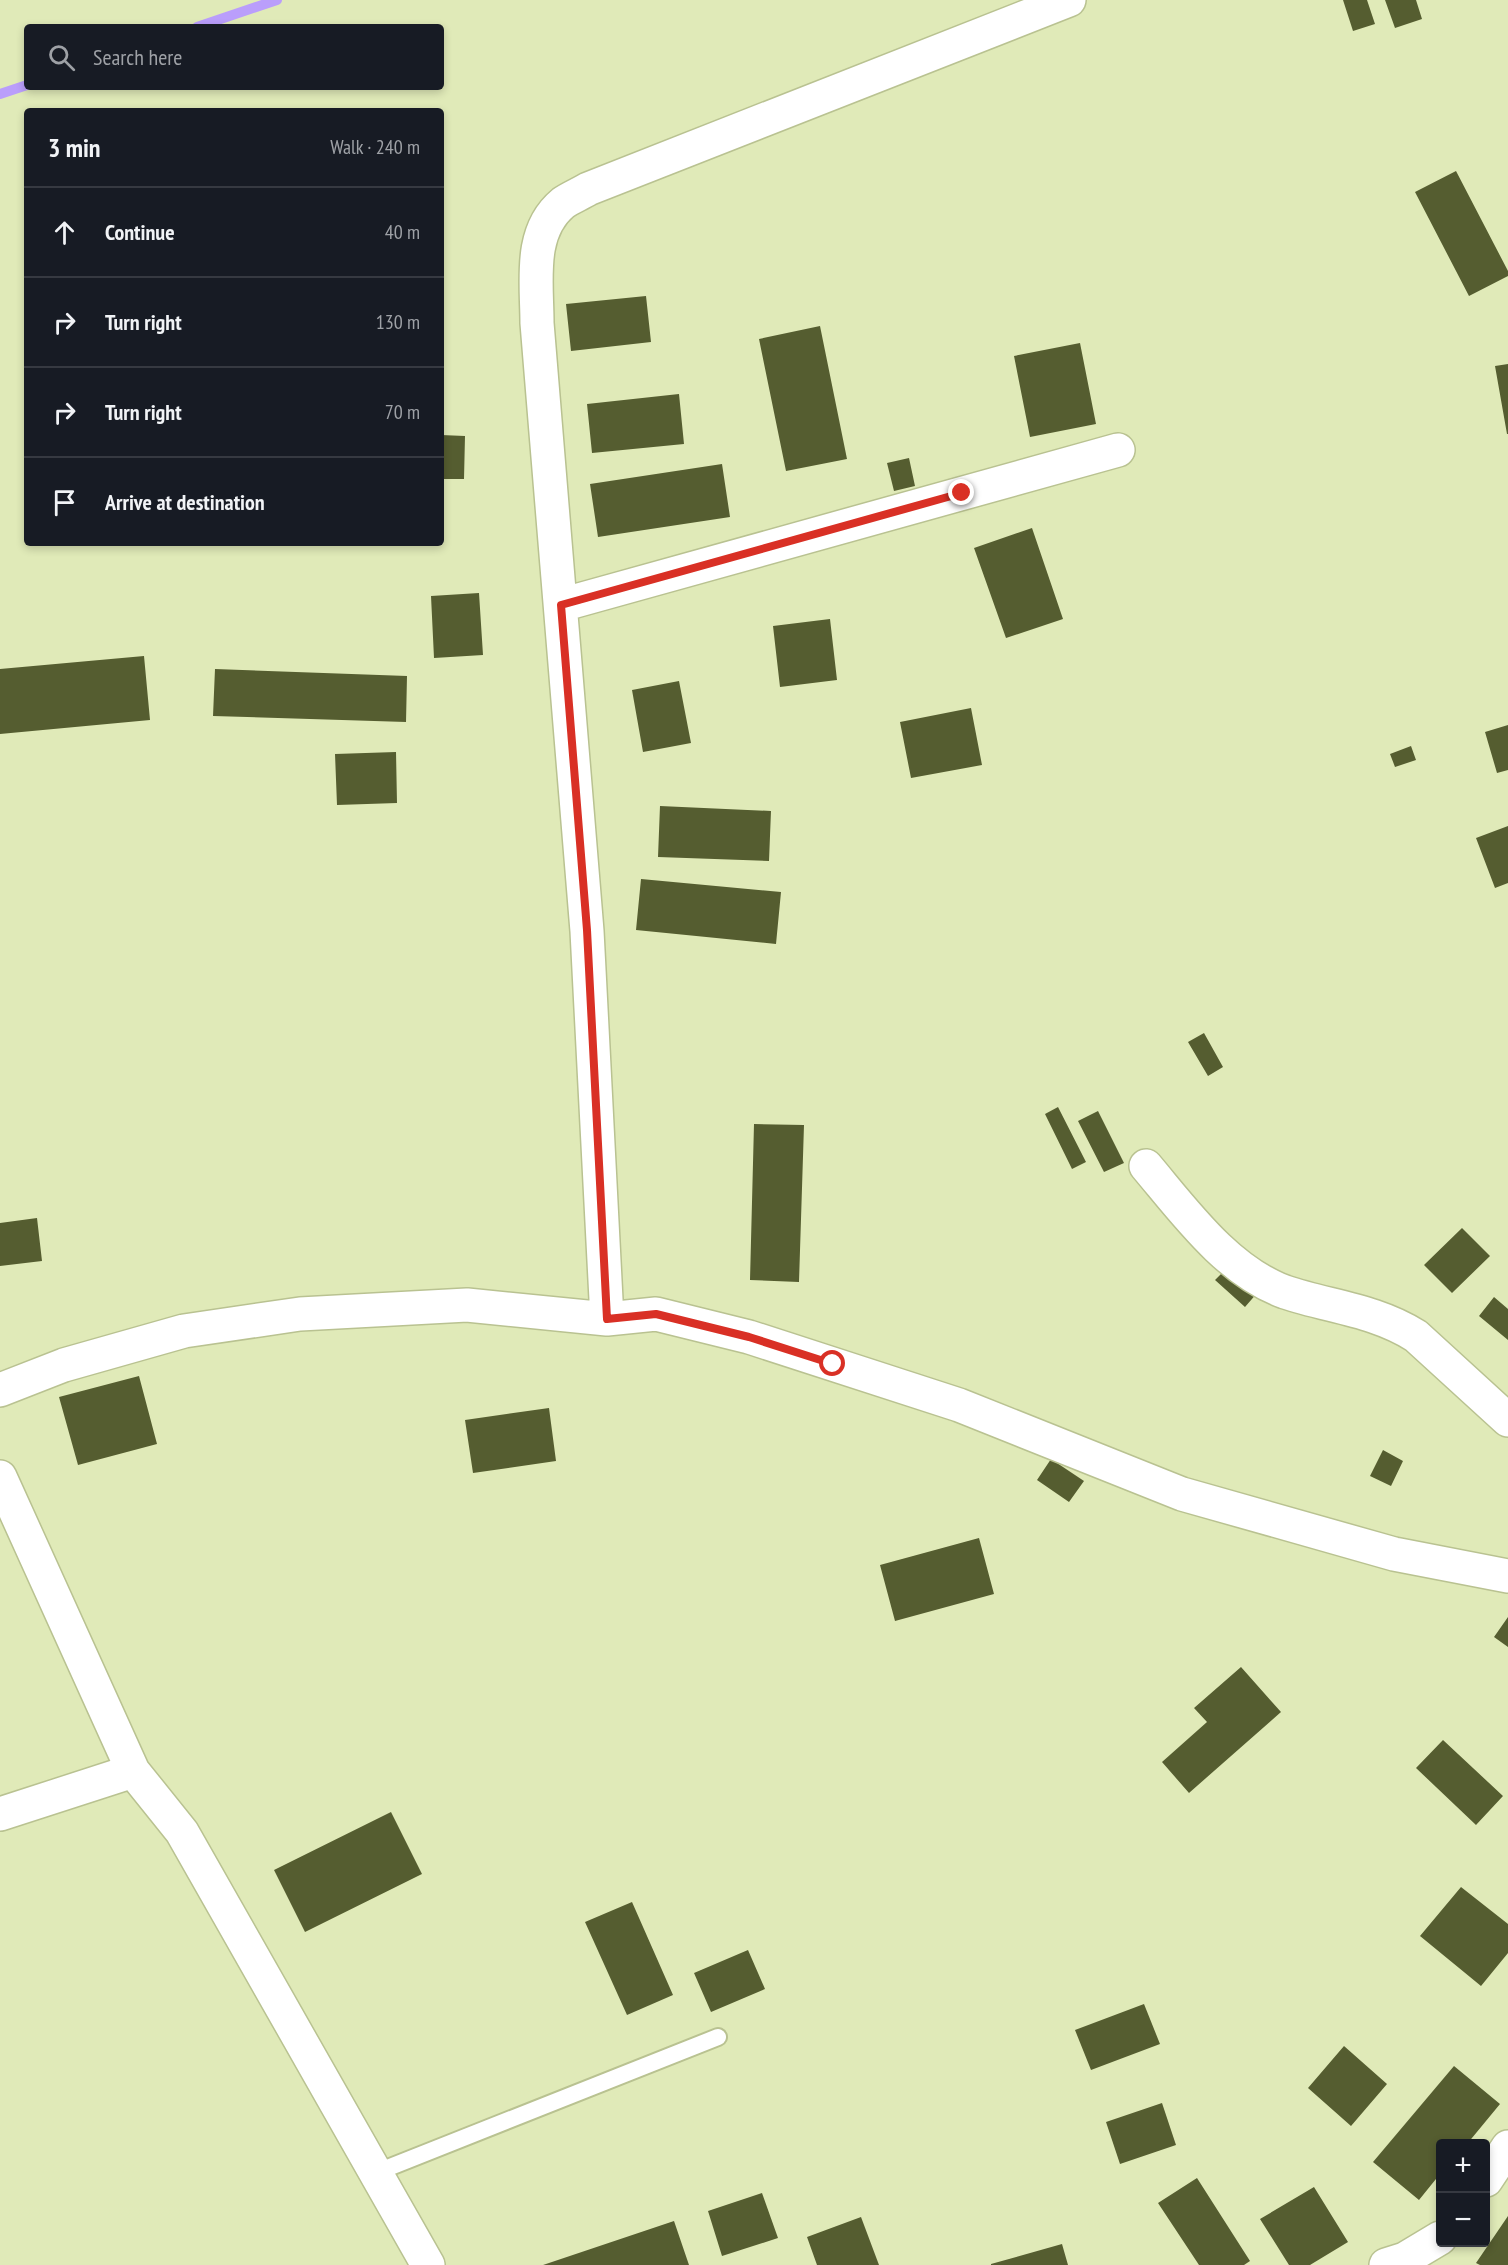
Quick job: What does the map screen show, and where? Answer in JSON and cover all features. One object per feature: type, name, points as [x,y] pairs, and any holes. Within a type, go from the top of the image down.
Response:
[{"type":"street","points":[[607,1319],[587,930],[537,322],[537,244],[547,221],[563,203],[588,189],[1069,0]]},
{"type":"street","points":[[561,605],[1118,450]]},
{"type":"street","points":[[1146,1166],[1201,1232],[1263,1282],[1284,1291],[1347,1307],[1398,1325],[1416,1336],[1508,1420]]},
{"type":"street","points":[[0,1390],[64,1365],[184,1331],[300,1314],[467,1305],[607,1319],[656,1314],[749,1337],[959,1405],[1182,1494],[1394,1554],[1508,1576]]},
{"type":"street","points":[[0,1477],[132,1771],[182,1832],[428,2265]]},
{"type":"street","points":[[0,1814],[132,1771]]},
{"type":"street","points":[[1490,2173],[1508,2147]]},
{"type":"street","points":[[1386,2265],[1405,2259],[1436,2240]]},
{"type":"lane","points":[[375,2173],[718,2037]]},
{"type":"building","points":[[1343,0],[1367,0],[1375,24],[1353,31]]},
{"type":"building","points":[[1385,0],[1416,0],[1422,19],[1395,28]]},
{"type":"building","points":[[1456,171],[1508,271],[1508,276],[1469,296],[1415,192]]},
{"type":"building","points":[[646,296],[651,342],[571,351],[566,304]]},
{"type":"building","points":[[820,326],[847,459],[786,471],[759,339]]},
{"type":"building","points":[[1080,343],[1096,424],[1030,437],[1014,356]]},
{"type":"building","points":[[1508,364],[1508,434],[1507,434],[1495,366]]},
{"type":"building","points":[[679,394],[684,444],[592,453],[587,404]]},
{"type":"building","points":[[444,435],[465,436],[464,479],[444,479]]},
{"type":"building","points":[[909,458],[915,486],[894,491],[887,463]]},
{"type":"building","points":[[722,464],[730,517],[598,537],[590,484]]},
{"type":"building","points":[[1032,528],[1063,619],[1006,638],[974,548]]},
{"type":"building","points":[[479,593],[483,655],[434,658],[431,596]]},
{"type":"building","points":[[830,619],[837,680],[780,687],[773,626]]},
{"type":"building","points":[[144,656],[150,720],[0,734],[0,669]]},
{"type":"building","points":[[215,669],[407,676],[406,722],[213,716]]},
{"type":"building","points":[[679,681],[691,743],[643,752],[632,690]]},
{"type":"building","points":[[971,708],[982,765],[911,778],[900,722]]},
{"type":"building","points":[[1508,725],[1508,770],[1497,773],[1485,732]]},
{"type":"building","points":[[1411,746],[1416,760],[1395,767],[1390,754]]},
{"type":"building","points":[[396,752],[397,803],[337,805],[335,754]]},
{"type":"building","points":[[660,806],[771,811],[769,861],[658,857]]},
{"type":"building","points":[[1508,826],[1508,883],[1495,888],[1476,838]]},
{"type":"building","points":[[641,879],[781,892],[776,944],[636,930]]},
{"type":"building","points":[[1204,1033],[1223,1067],[1208,1076],[1188,1042]]},
{"type":"building","points":[[1058,1107],[1086,1162],[1072,1169],[1045,1114]]},
{"type":"building","points":[[1098,1111],[1124,1163],[1104,1172],[1078,1121]]},
{"type":"building","points":[[754,1124],[804,1125],[799,1282],[750,1280]]},
{"type":"building","points":[[37,1218],[42,1261],[0,1266],[0,1223]]},
{"type":"building","points":[[1462,1228],[1490,1256],[1452,1293],[1424,1265]]},
{"type":"building","points":[[1229,1266],[1258,1292],[1245,1307],[1215,1280]]},
{"type":"building","points":[[1494,1297],[1508,1309],[1508,1340],[1479,1316]]},
{"type":"building","points":[[139,1376],[157,1444],[78,1465],[59,1397]]},
{"type":"building","points":[[549,1408],[556,1461],[473,1473],[465,1420]]},
{"type":"building","points":[[1383,1450],[1403,1461],[1391,1486],[1370,1476]]},
{"type":"building","points":[[1051,1459],[1084,1481],[1069,1502],[1037,1480]]},
{"type":"building","points":[[979,1538],[994,1594],[895,1621],[880,1565]]},
{"type":"building","points":[[1508,1617],[1508,1647],[1494,1637]]},
{"type":"building","points":[[1241,1667],[1281,1712],[1189,1793],[1162,1762],[1207,1722],[1194,1708]]},
{"type":"building","points":[[1443,1740],[1503,1796],[1476,1825],[1416,1768]]},
{"type":"building","points":[[391,1812],[422,1874],[305,1932],[274,1870]]},
{"type":"building","points":[[1461,1887],[1508,1924],[1508,1953],[1481,1986],[1420,1936]]},
{"type":"building","points":[[632,1902],[673,1995],[627,2015],[585,1922]]},
{"type":"building","points":[[748,1950],[765,1989],[711,2012],[694,1973]]},
{"type":"building","points":[[1144,2004],[1160,2044],[1091,2070],[1075,2030]]},
{"type":"building","points":[[1344,2046],[1387,2084],[1351,2126],[1308,2088]]},
{"type":"building","points":[[1454,2066],[1500,2104],[1471,2139],[1436,2139],[1436,2179],[1419,2200],[1373,2162]]},
{"type":"building","points":[[1162,2103],[1176,2145],[1120,2164],[1106,2122]]},
{"type":"building","points":[[1197,2178],[1250,2261],[1244,2265],[1199,2265],[1158,2203]]},
{"type":"building","points":[[1314,2187],[1348,2242],[1310,2265],[1289,2265],[1260,2219]]},
{"type":"building","points":[[762,2193],[778,2238],[722,2256],[708,2211]]},
{"type":"building","points":[[1508,2216],[1508,2265],[1476,2263],[1487,2247],[1490,2247],[1490,2242]]},
{"type":"building","points":[[861,2217],[879,2265],[817,2265],[807,2237]]},
{"type":"building","points":[[674,2221],[689,2265],[543,2265]]},
{"type":"building","points":[[1062,2244],[1068,2265],[991,2265],[991,2264]]},
{"type":"waterway","points":[[206,24],[277,0]]},
{"type":"waterway","points":[[0,94],[24,86]]},
{"type":"route","points":[[833,1364],[749,1337],[656,1314],[607,1319],[587,930],[561,605],[962,493]]}]
